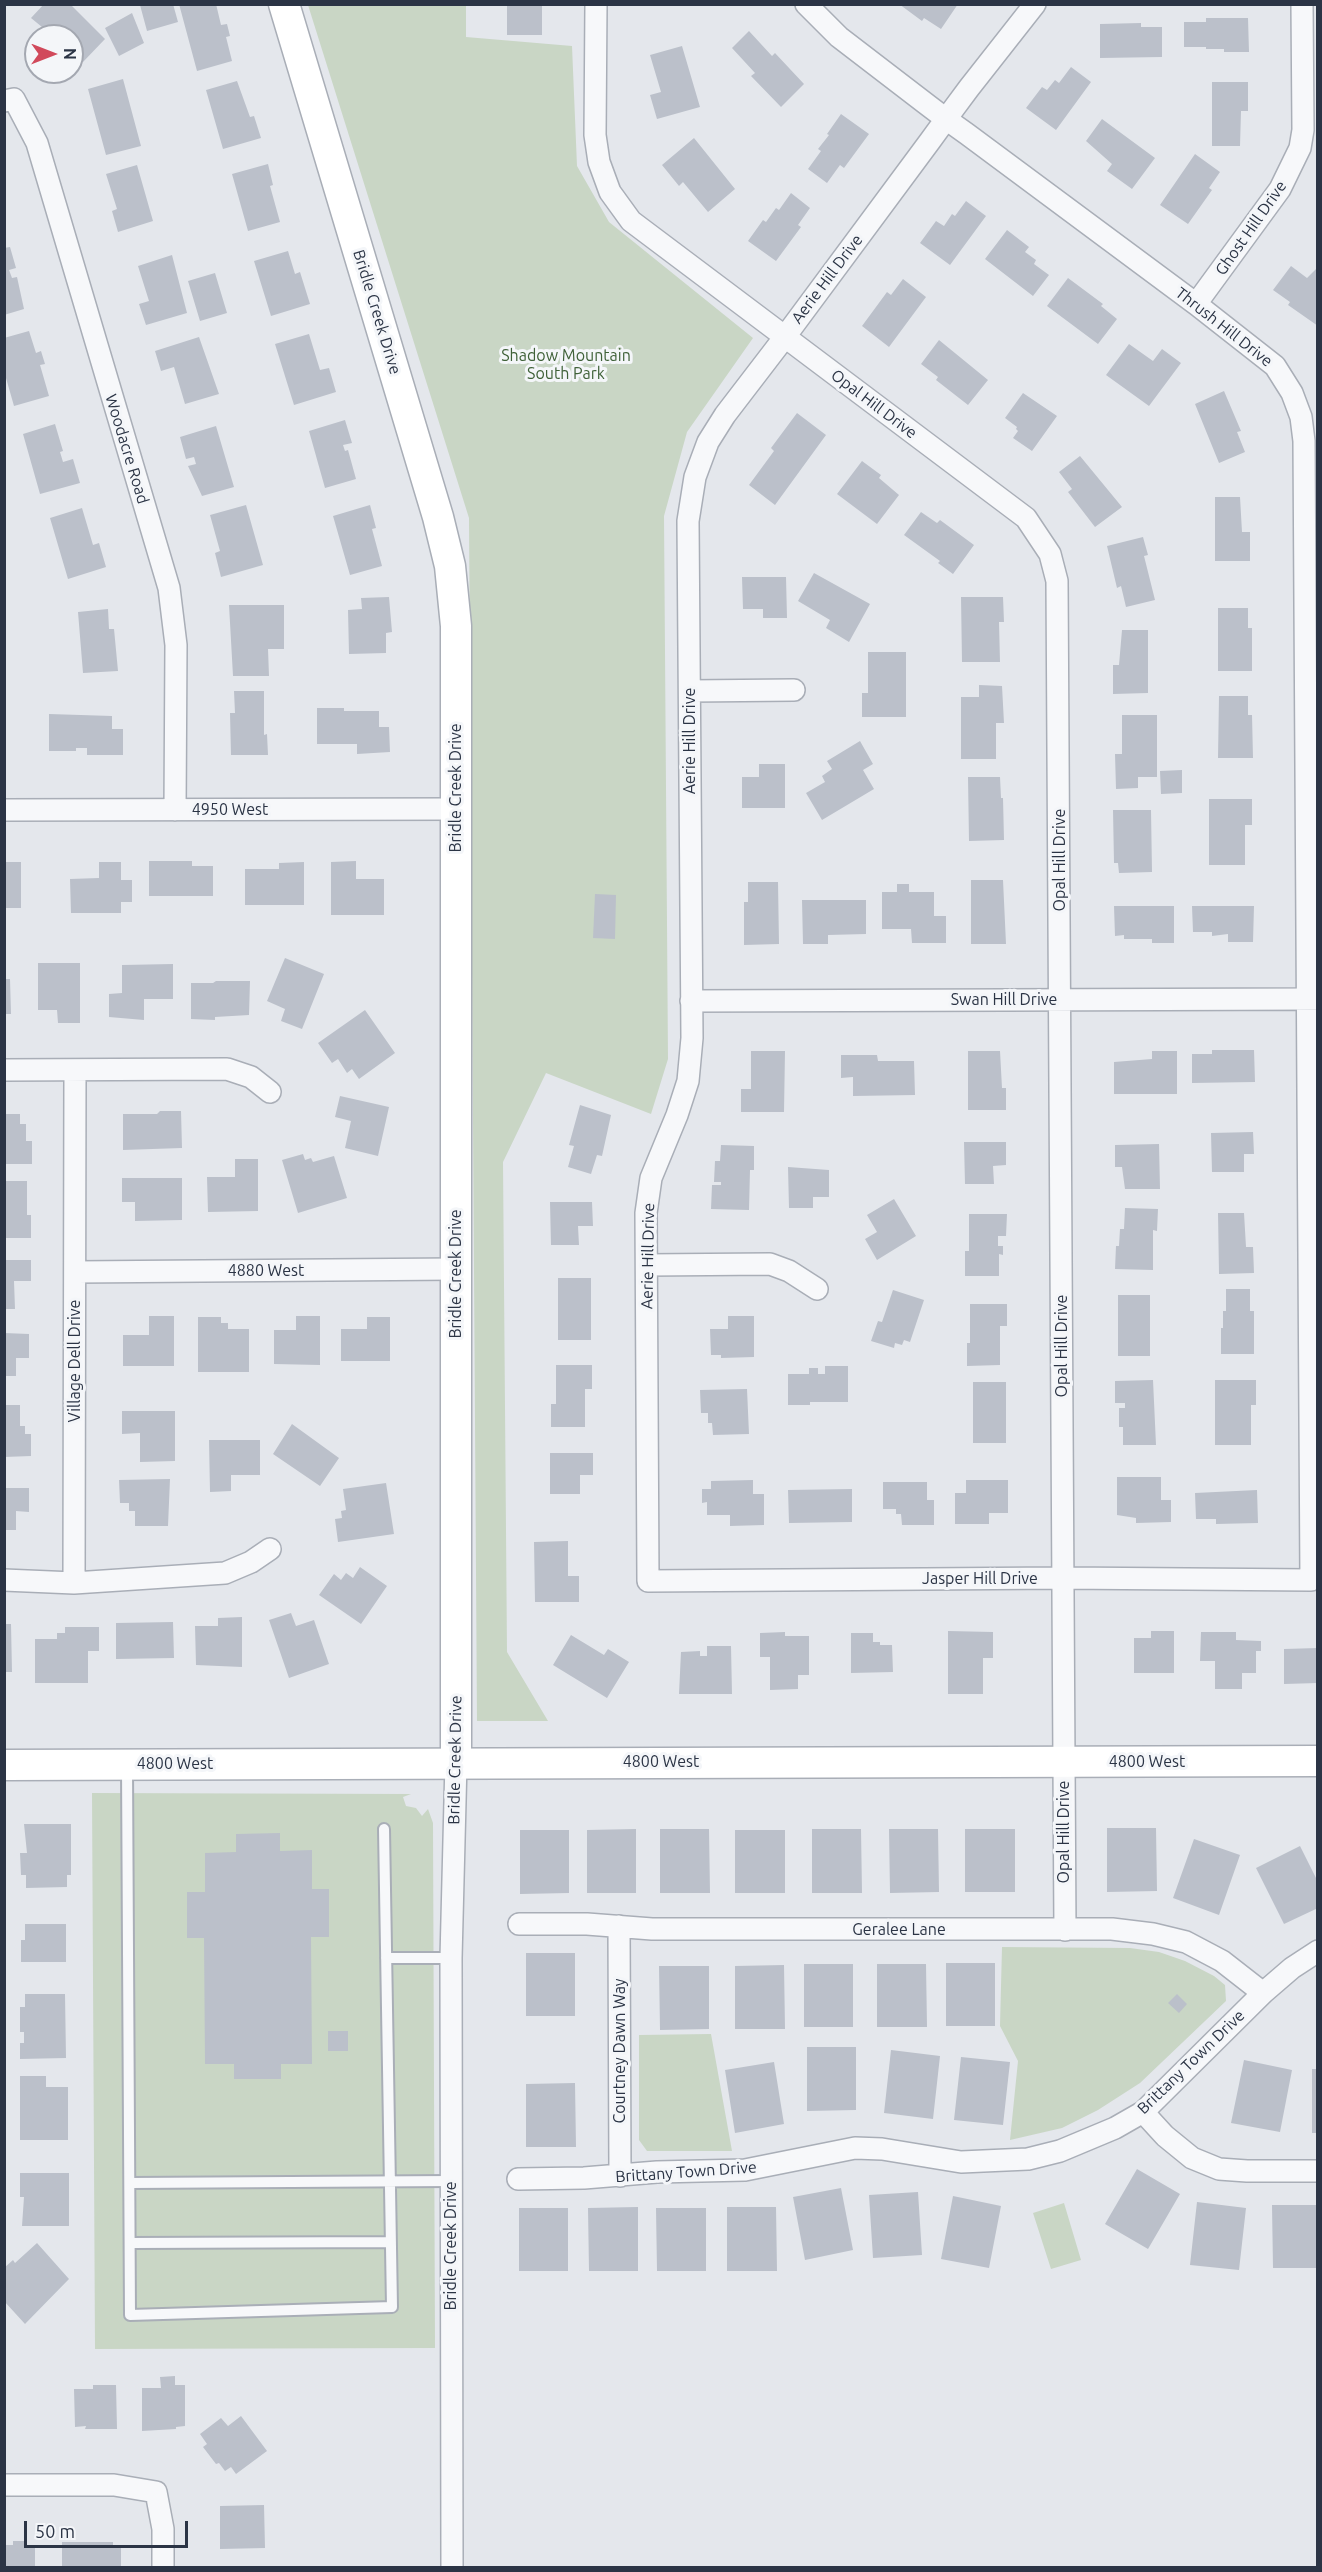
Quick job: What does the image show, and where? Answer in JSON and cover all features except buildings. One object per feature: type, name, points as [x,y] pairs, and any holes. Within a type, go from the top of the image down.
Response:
[{"type":"street","name":"Bridle Creek Drive","points":[[284,4],[427,480],[450,566],[456,626],[456,1762],[451,1958],[452,2568]]},
{"type":"street","name":"Opal Hill Drive","points":[[596,4],[595,135],[599,162],[610,192],[631,221],[1026,518],[1050,554],[1057,581],[1065,1930]]},
{"type":"street","name":"Thrush Hill Drive","points":[[806,4],[839,37],[1196,304],[1275,366],[1292,393],[1300,417],[1304,453],[1313,999],[1311,1580]]},
{"type":"street","name":"Aerie Hill Drive","points":[[648,1581],[646,1213],[651,1178],[677,1115],[688,1081],[692,1038],[688,521],[695,477],[708,442],[725,415],[946,119],[1035,4]]},
{"type":"street","name":"Ghost Hill Drive","points":[[1196,304],[1280,189],[1300,148],[1304,130],[1302,4]]},
{"type":"street","name":"Woodacre Road","points":[[9,100],[37,144],[169,588],[176,645],[175,810]]},
{"type":"street","points":[[690,691],[794,690]]},
{"type":"street","name":"4950 West","points":[[4,810],[456,809]]},
{"type":"street","name":"Swan Hill Drive","points":[[691,1001],[1313,999]]},
{"type":"street","points":[[4,1070],[227,1069],[251,1077],[270,1092]]},
{"type":"street","name":"Village Dell Drive","points":[[74,1583],[75,1070]]},
{"type":"street","points":[[646,1265],[770,1264],[789,1271],[817,1290]]},
{"type":"street","name":"4880 West","points":[[76,1272],[456,1269]]},
{"type":"street","points":[[4,1580],[74,1583],[225,1573],[251,1563],[270,1549]]},
{"type":"street","name":"Jasper Hill Drive","points":[[648,1581],[1062,1578],[1311,1580]]},
{"type":"street","name":"4800 West","points":[[4,1765],[1317,1761]]},
{"type":"street","name":"Geralee Lane","points":[[519,1924],[587,1924],[652,1929],[1112,1929],[1153,1934],[1186,1942],[1222,1961],[1263,1992]]},
{"type":"street","name":"Courtney Dawn Way","points":[[620,1926],[620,2176]]},
{"type":"street","name":"Brittany Town Drive","points":[[518,2179],[745,2170],[855,2148],[882,2149],[962,2163],[1028,2159],[1092,2139],[1143,2112],[1263,1992],[1317,1951]]},
{"type":"street","points":[[1143,2112],[1165,2136],[1192,2158],[1219,2169],[1317,2171]]},
{"type":"street","points":[[4,2485],[114,2484],[156,2492],[163,2529],[163,2568]]},
{"type":"lane","points":[[128,1764],[130,2314],[392,2307],[384,1829]]},
{"type":"lane","points":[[386,1958],[451,1958]]},
{"type":"lane","points":[[130,2183],[451,2181]]},
{"type":"lane","points":[[130,2243],[391,2242]]},
{"type":"green space","name":"Shadow Mountain South Park","points":[[308,5],[466,5],[466,37],[572,46],[577,166],[609,222],[753,338],[687,432],[664,516],[668,1059],[651,1114],[546,1073],[503,1162],[507,1652],[548,1721],[477,1721],[469,518]]},
{"type":"green space","points":[[92,1793],[411,1794],[403,1797],[406,1806],[416,1808],[422,1816],[428,1809],[433,1823],[435,2348],[95,2349]]},
{"type":"green space","points":[[1002,1947],[1130,1948],[1159,1952],[1185,1961],[1214,1976],[1225,1985],[1226,2001],[1140,2083],[1098,2110],[1062,2128],[1010,2140],[1018,2061],[1000,2026]]},
{"type":"green space","points":[[711,2034],[732,2151],[647,2151],[639,2140],[639,2035]]},
{"type":"green space","points":[[1064,2203],[1081,2260],[1051,2269],[1033,2213]]}]
